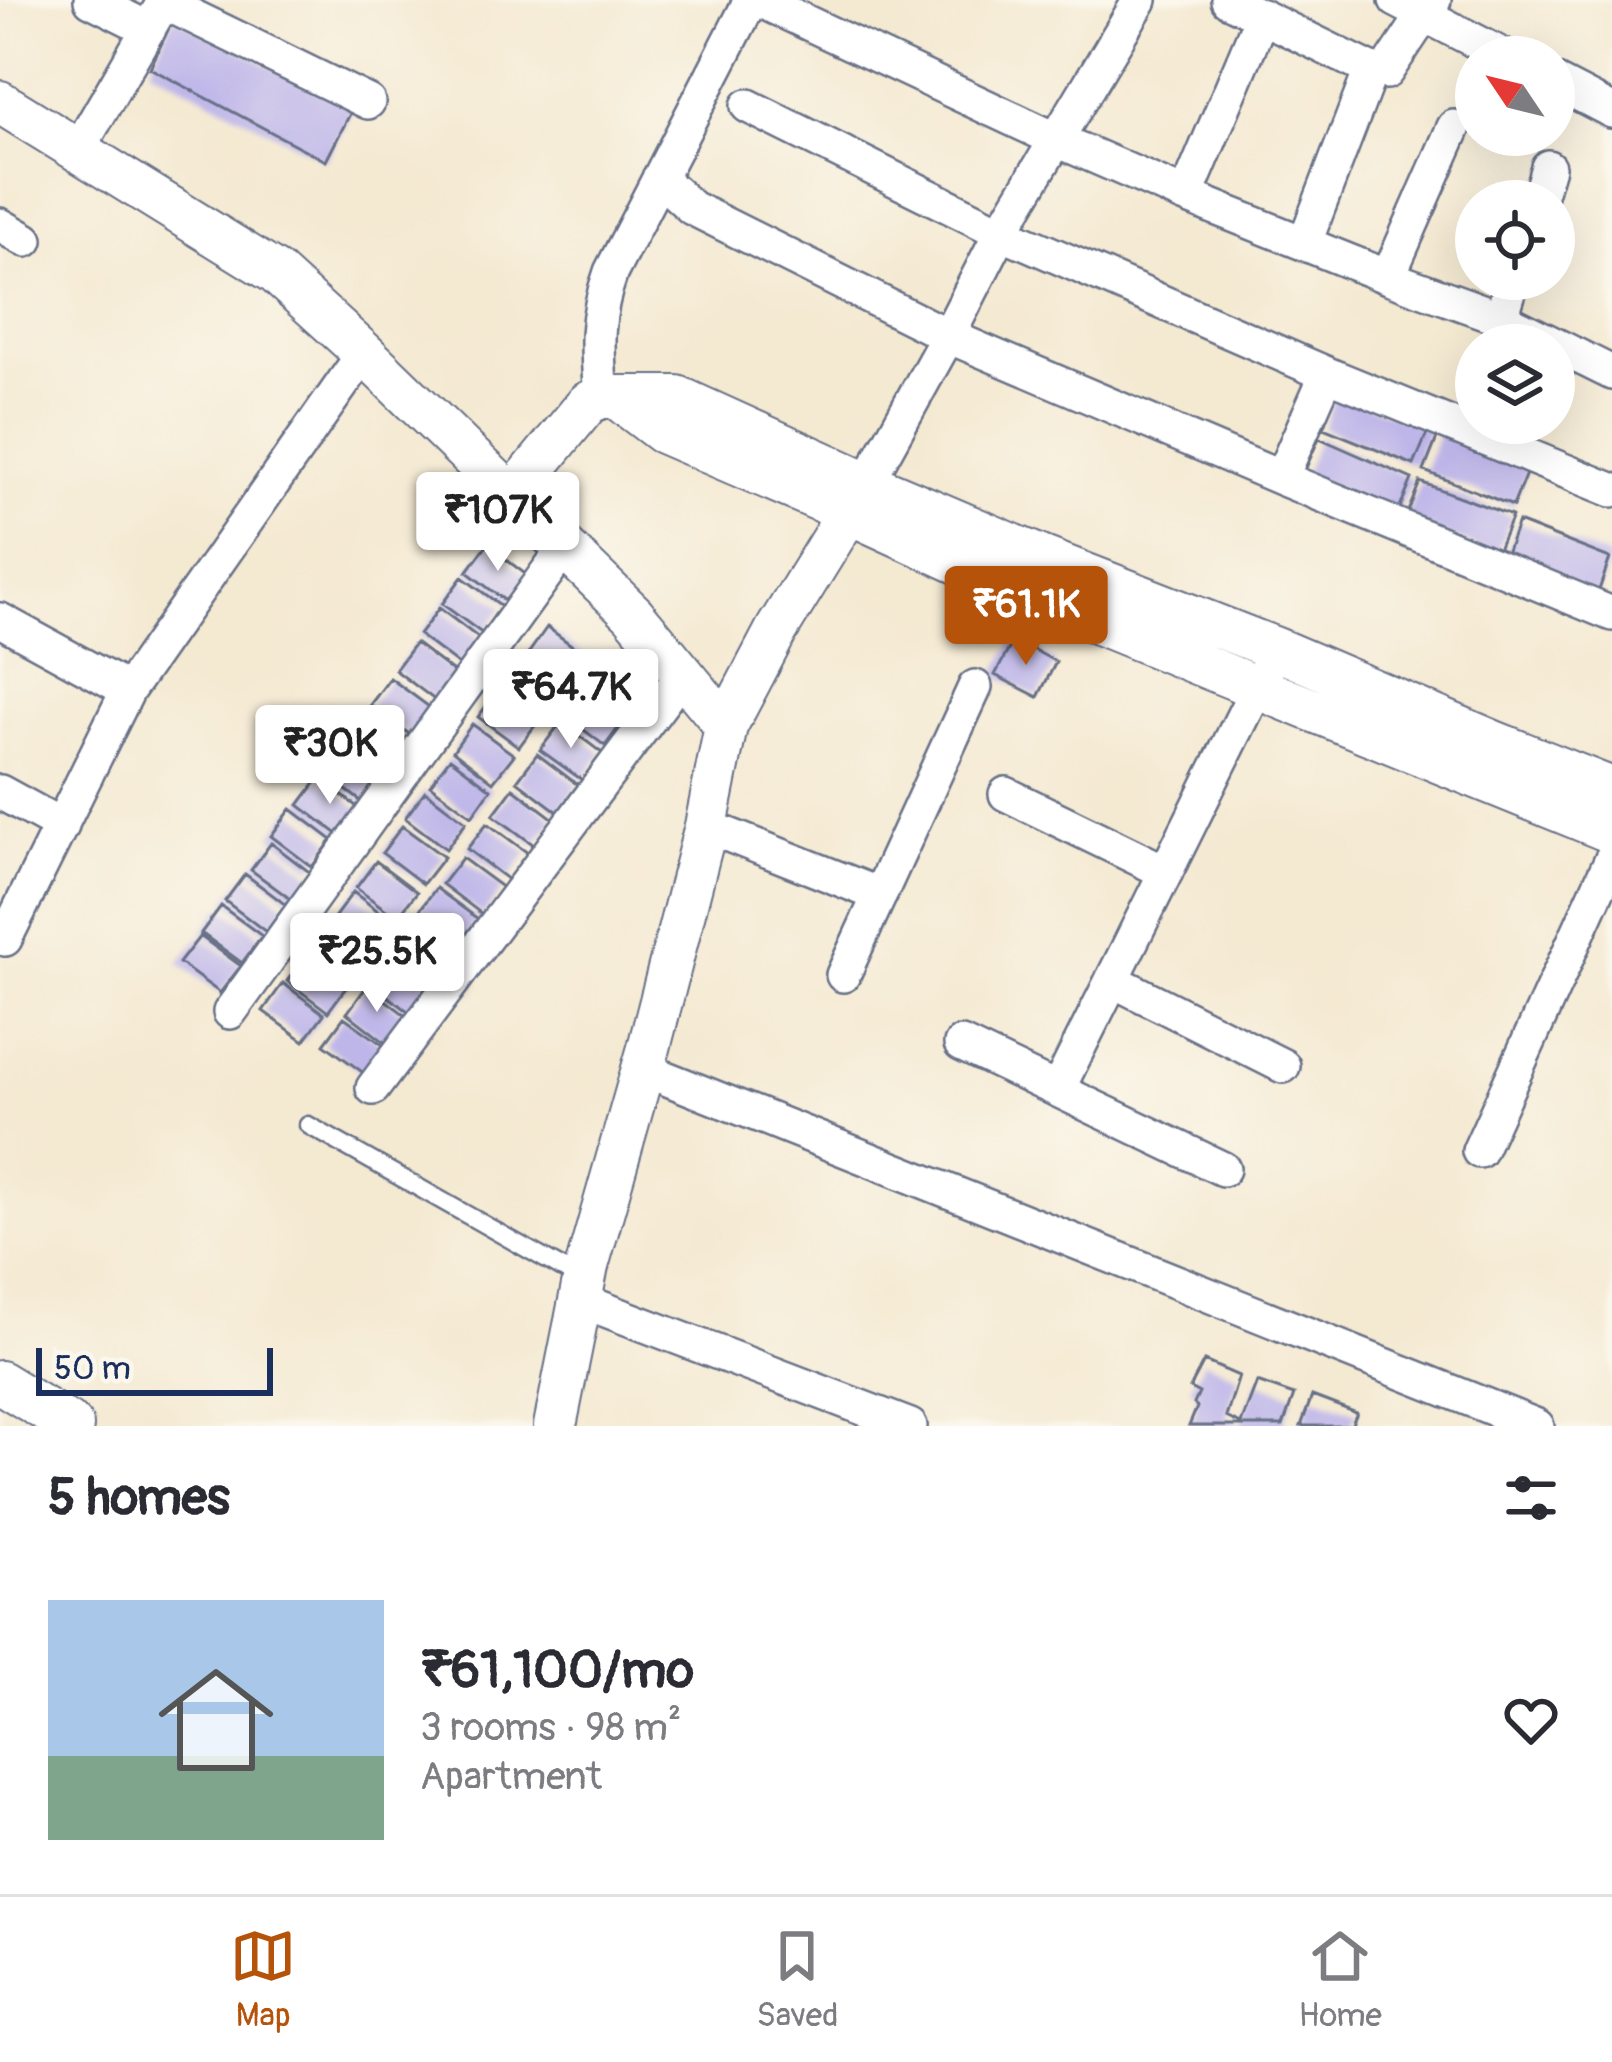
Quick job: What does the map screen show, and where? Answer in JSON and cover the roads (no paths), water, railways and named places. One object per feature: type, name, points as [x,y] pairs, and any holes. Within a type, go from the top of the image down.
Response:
[{"type":"street","points":[[91,0],[159,10],[368,103]]},
{"type":"street","points":[[1612,373],[1501,319],[1186,196],[1055,139],[755,0],[610,272],[596,333],[608,397],[662,433],[1043,558],[1612,789]]},
{"type":"street","points":[[560,1424],[582,1290],[706,826],[726,726],[777,629],[858,498],[1001,232],[1140,0]]},
{"type":"street","points":[[1228,0],[1371,70],[1386,72],[1418,5],[1470,36]]},
{"type":"street","points":[[78,150],[159,10]]},
{"type":"street","points":[[1186,196],[1262,16]]},
{"type":"street","points":[[1305,242],[1371,70]]},
{"type":"street","points":[[1575,92],[1612,111]]},
{"type":"street","points":[[0,102],[276,273],[632,614],[726,726]]},
{"type":"street","points":[[748,106],[1001,232],[1328,374],[1612,490]]},
{"type":"street","points":[[1388,277],[1454,127]]},
{"type":"street","points":[[1545,180],[1549,166]]},
{"type":"street","points":[[659,178],[692,208],[948,336],[1612,614]]},
{"type":"street","points":[[1501,319],[1507,300]]},
{"type":"street","points":[[0,936],[5,939],[128,690],[364,353]]},
{"type":"street","points":[[1281,478],[1328,374]]},
{"type":"street","points":[[511,497],[574,417],[588,403],[608,397]]},
{"type":"street","points":[[858,498],[1027,594],[1612,832]]},
{"type":"street","points":[[230,1012],[564,549]]},
{"type":"street","points":[[0,620],[128,690]]},
{"type":"street","points":[[1058,1089],[1276,649]]},
{"type":"street","points":[[373,1088],[683,674]]},
{"type":"street","points":[[843,975],[975,687]]},
{"type":"street","points":[[0,792],[62,826]]},
{"type":"street","points":[[1006,794],[1166,872]]},
{"type":"street","points":[[706,826],[880,896]]},
{"type":"street","points":[[1479,1150],[1612,859]]},
{"type":"street","points":[[1112,980],[1283,1066]]},
{"type":"street","points":[[961,1044],[1223,1168]]},
{"type":"street","points":[[643,1069],[1537,1426]]},
{"type":"street","points":[[582,1290],[910,1426]]},
{"type":"street","points":[[0,1382],[72,1426]]},
{"type":"lane","points":[[308,1125],[582,1290]]}]
